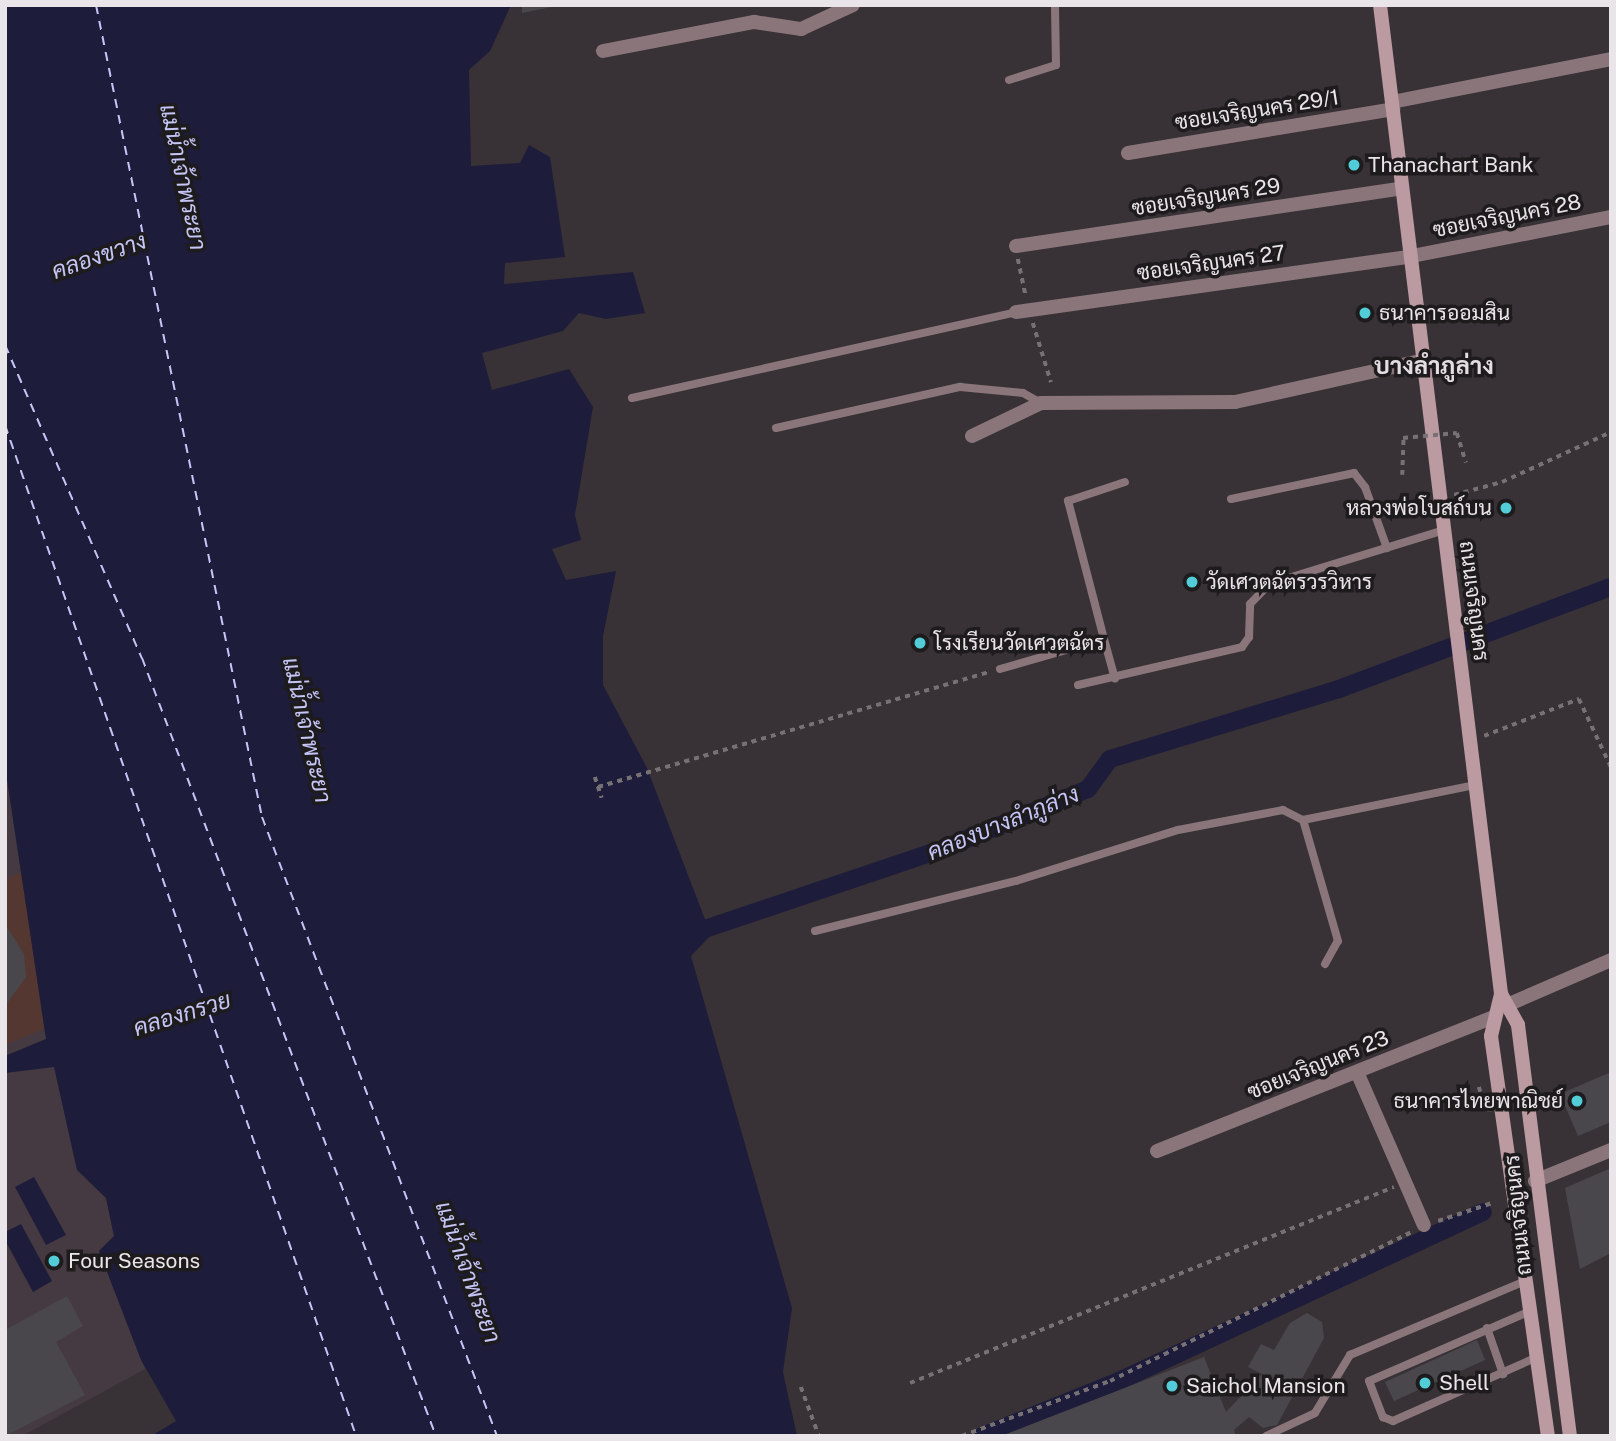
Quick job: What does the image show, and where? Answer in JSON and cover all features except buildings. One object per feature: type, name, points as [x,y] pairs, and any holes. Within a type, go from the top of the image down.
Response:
[{"type":"main road","name":"ถนนเจริญนคร","points":[[1380,5],[1475,785],[1504,999],[1518,1025],[1535,1181],[1570,1436]]},
{"type":"main road","name":"ถนนเจริญนคร","points":[[1504,999],[1494,1017],[1491,1036],[1523,1282],[1548,1436]]},
{"type":"street","points":[[603,51],[754,22],[801,29],[853,5]]},
{"type":"street","name":"ซอยเจริญนคร 29/1","points":[[1128,153],[1392,105],[1611,59]]},
{"type":"street","name":"ซอยเจริญนคร 29","points":[[1016,246],[1402,188]]},
{"type":"street","name":"ซอยเจริญนคร 28","points":[[1412,256],[1611,217]]},
{"type":"street","name":"ซอยเจริญนคร 27","points":[[1016,312],[1412,256]]},
{"type":"street","points":[[972,436],[1041,402],[1235,401],[1424,360]]},
{"type":"street","points":[[1504,999],[1611,960]]},
{"type":"street","name":"ซอยเจริญนคร 23","points":[[1157,1151],[1494,1017]]},
{"type":"street","points":[[1357,1072],[1424,1225]]},
{"type":"street","points":[[1535,1181],[1611,1150]]},
{"type":"lane","points":[[1009,80],[1056,65],[1055,5]]},
{"type":"lane","points":[[632,398],[1016,312]]},
{"type":"lane","points":[[776,428],[960,387],[1023,393],[1041,402]]},
{"type":"lane","points":[[1231,499],[1354,473],[1366,486],[1387,548]]},
{"type":"lane","points":[[1115,679],[1068,501],[1125,482]]},
{"type":"lane","points":[[1078,685],[1115,679],[1242,647],[1249,638],[1250,604],[1261,589],[1444,530]]},
{"type":"lane","points":[[1000,669],[1104,639]]},
{"type":"lane","points":[[815,931],[1016,881],[1178,830],[1283,810],[1303,820],[1475,785]]},
{"type":"lane","points":[[1303,820],[1338,941],[1325,964]]},
{"type":"lane","points":[[1266,1436],[1315,1413],[1350,1355],[1523,1282]]},
{"type":"lane","points":[[1528,1312],[1369,1381],[1383,1418],[1393,1421],[1535,1358]]},
{"type":"lane","points":[[1487,1328],[1503,1374]]},
{"type":"path","points":[[1441,499],[1502,482],[1611,432]]},
{"type":"path","points":[[1402,475],[1403,438],[1457,433],[1466,463]]},
{"type":"path","points":[[598,787],[1000,669]]},
{"type":"path","points":[[1470,742],[1579,699],[1611,766]]},
{"type":"path","points":[[595,777],[602,798]]},
{"type":"path","points":[[1487,1110],[1540,1104]]},
{"type":"path","points":[[910,1383],[1405,1182]]},
{"type":"path","points":[[962,1436],[1110,1381],[1424,1225],[1492,1203]]},
{"type":"path","points":[[801,1387],[820,1436]]},
{"type":"shaded area","points":[[5,766],[46,1039],[5,1056]]},
{"type":"shaded area","points":[[22,872],[44,1029],[5,1045],[5,880]]},
{"type":"shaded area","name":"Four Seasons","points":[[54,1066],[77,1170],[106,1198],[114,1236],[99,1251],[145,1369],[22,1436],[5,1436],[5,1073]]},
{"type":"water","points":[[5,5],[511,5],[490,51],[469,70],[471,166],[520,163],[529,145],[550,157],[565,257],[505,263],[504,284],[633,272],[645,313],[606,319],[579,313],[563,331],[482,353],[492,390],[569,369],[593,407],[575,515],[581,540],[552,549],[566,580],[616,571],[603,636],[603,685],[647,768],[711,935],[691,956],[792,1308],[783,1372],[797,1436],[151,1436],[176,1421],[141,1360],[99,1251],[114,1236],[106,1198],[77,1170],[54,1067],[5,1073],[5,1056],[46,1039],[5,766]]},
{"type":"water","points":[[34,1177],[66,1235],[46,1245],[15,1187]]},
{"type":"water","points":[[21,1224],[52,1281],[33,1292],[5,1240],[5,1232]]},
{"type":"waterway","name":"คลองบางลำภูล่าง","points":[[687,935],[940,850],[1088,789],[1110,759],[1339,689],[1611,587]]},
{"type":"waterway","points":[[982,1436],[1119,1381],[1483,1212]]},
{"type":"ferry route","points":[[96,5],[262,817],[497,1436]]},
{"type":"ferry route","points":[[5,345],[142,658],[436,1436]]},
{"type":"ferry route","points":[[5,425],[356,1436]]},
{"type":"place","name":"Thanachart Bank","points":[[1354,165]]},
{"type":"place","name":"ธนาคารออมสิน","points":[[1365,313]]},
{"type":"place","name":"หลวงพ่อโบสถ์บน","points":[[1506,508]]},
{"type":"place","name":"วัดเศวตฉัตรวรวิหาร","points":[[1192,582]]},
{"type":"place","name":"โรงเรียนวัดเศวตฉัตร","points":[[920,643]]},
{"type":"place","name":"ธนาคารไทยพาณิชย์","points":[[1577,1101]]},
{"type":"place","name":"Four Seasons","points":[[54,1261]]},
{"type":"place","name":"Shell","points":[[1425,1383]]},
{"type":"place","name":"Saichol Mansion","points":[[1172,1386]]},
{"type":"district","name":"บางลำภูล่าง","points":[[1434,366]]},
{"type":"water label","name":"แม่น้ำเจ้าพระยา","points":[[183,177]]},
{"type":"water label","name":"คลองขวาง","points":[[99,256]]},
{"type":"water label","name":"แม่น้ำเจ้าพระยา","points":[[307,730]]},
{"type":"water label","name":"คลองกรวย","points":[[182,1014]]},
{"type":"water label","name":"แม่น้ำเจ้าพระยา","points":[[468,1272]]}]
